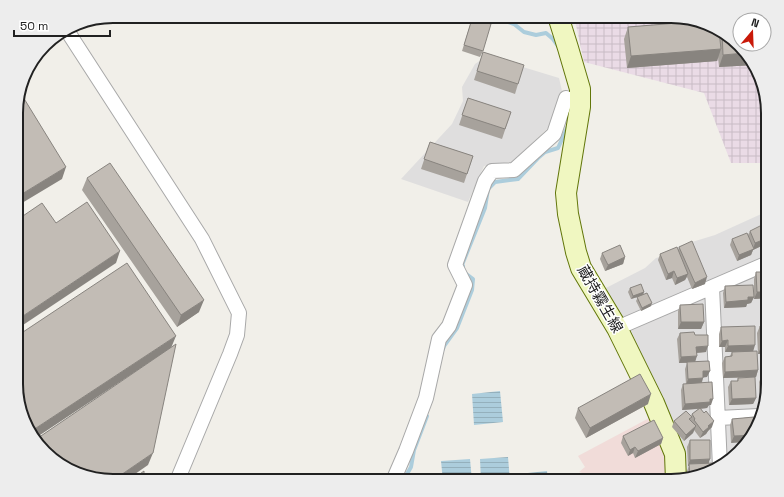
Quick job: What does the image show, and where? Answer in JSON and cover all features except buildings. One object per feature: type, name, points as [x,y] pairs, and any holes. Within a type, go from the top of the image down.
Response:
[{"type":"main road","name":"蔵持霧生線","points":[[560,23],[580,89],[580,107],[566,194],[568,214],[580,268],[617,328],[654,403],[675,454],[676,474]]},
{"type":"street","points":[[69,34],[202,239],[239,313],[237,335],[180,474]]},
{"type":"street","points":[[396,474],[426,398],[439,339],[449,326],[465,285],[456,265],[485,181],[492,171],[514,170],[554,134],[566,98]]},
{"type":"street","points":[[617,328],[761,266]]},
{"type":"street","points":[[712,287],[720,459]]},
{"type":"street","points":[[718,418],[755,416]]},
{"type":"shaded area","points":[[576,23],[683,24],[705,30],[721,38],[732,47],[732,52],[737,52],[742,58],[749,68],[756,84],[761,107],[761,163],[731,163],[704,93],[584,62]]},
{"type":"shaded area","points":[[487,56],[559,78],[562,91],[549,127],[512,162],[484,166],[468,202],[401,179],[452,124],[463,101],[462,87],[475,64]]},
{"type":"shaded area","points":[[761,214],[761,390],[752,424],[735,448],[716,462],[700,469],[681,473],[602,290],[645,268],[656,258],[666,255],[679,246],[715,235]]},
{"type":"shaded area","points":[[653,416],[670,456],[669,472],[663,474],[585,474],[579,472],[585,467],[578,456]]},
{"type":"water","points":[[500,391],[503,422],[474,425],[472,394]]},
{"type":"water","points":[[508,457],[509,474],[481,474],[480,459]]},
{"type":"water","points":[[470,459],[471,474],[442,474],[441,461]]},
{"type":"water","points":[[547,471],[547,474],[518,474]]},
{"type":"waterway","points":[[511,23],[524,32],[536,35],[546,33],[558,46]]},
{"type":"waterway","points":[[463,266],[462,265],[485,208],[488,189],[495,182],[518,179],[545,152],[558,148],[568,126]]},
{"type":"waterway","points":[[443,349],[457,328],[472,290],[473,279],[465,273]]},
{"type":"waterway","points":[[407,474],[411,467],[414,450],[427,416]]}]
